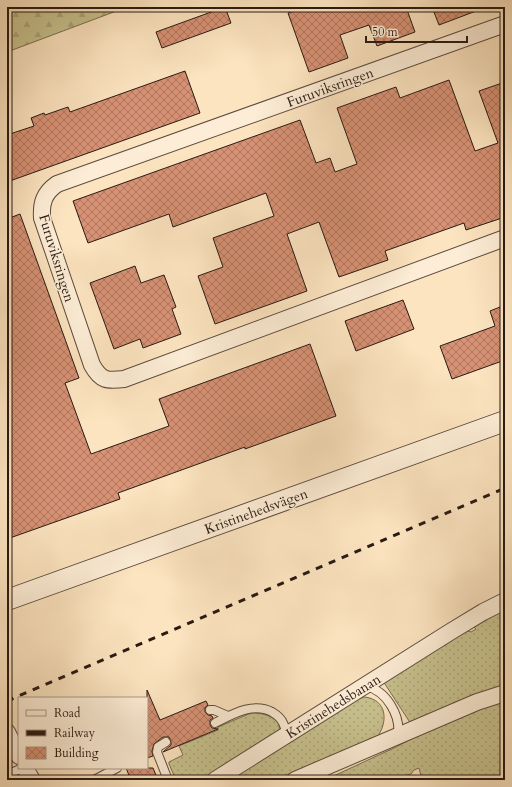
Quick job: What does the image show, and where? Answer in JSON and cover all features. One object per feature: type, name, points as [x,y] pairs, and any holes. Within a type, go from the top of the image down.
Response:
[{"type":"street","name":"Furuviksringen","points":[[505,24],[57,184],[47,192],[41,210],[42,218],[92,365],[100,377],[105,380],[124,379],[505,238]]},
{"type":"street","name":"Kristinehedsvägen","points":[[7,600],[505,420]]},
{"type":"street","name":"Kristinehedsbanan","points":[[215,780],[450,632],[483,612],[505,601]]},
{"type":"street","points":[[295,780],[477,702],[505,693]]},
{"type":"street","points":[[7,732],[18,754]]},
{"type":"street","points":[[25,769],[32,780]]},
{"type":"lane","points":[[366,686],[374,688],[392,707],[397,718],[399,728],[398,736]]},
{"type":"lane","points":[[215,723],[244,710],[256,708],[266,709],[280,718],[283,722],[287,735]]},
{"type":"lane","points":[[210,710],[214,710],[222,715],[228,716]]},
{"type":"lane","points":[[166,742],[158,747],[157,752],[168,780]]},
{"type":"lane","points":[[7,775],[22,769]]},
{"type":"lane","points":[[94,780],[115,769]]},
{"type":"green space","points":[[7,7],[127,7],[7,52]]},
{"type":"green space","points":[[505,609],[505,688],[411,724],[383,681],[465,630],[471,632],[476,629],[474,627],[475,625]]},
{"type":"green space","points":[[365,697],[378,702],[384,712],[383,724],[378,736],[275,780],[224,780],[359,698]]},
{"type":"green space","points":[[505,698],[505,774],[474,780],[422,780],[419,768],[414,770],[411,774],[404,776],[406,780],[325,780],[396,747],[424,732]]},
{"type":"green space","points":[[251,713],[267,715],[276,720],[279,724],[277,734],[204,780],[176,780],[169,762],[183,755],[179,746],[218,730],[218,727]]},
{"type":"building","points":[[225,7],[231,23],[162,48],[156,32]]},
{"type":"building","points":[[305,7],[406,7],[415,32],[377,46],[369,25],[340,35],[348,58],[309,72],[288,13]]},
{"type":"building","points":[[432,7],[483,7],[484,8],[439,25]]},
{"type":"building","points":[[185,71],[200,113],[7,182],[7,135],[34,126],[31,118],[68,107],[70,112]]},
{"type":"building","points":[[449,80],[475,151],[498,143],[479,91],[505,82],[505,217],[466,230],[464,223],[385,251],[388,260],[339,277],[319,222],[287,234],[307,291],[215,324],[198,276],[223,267],[213,238],[274,216],[266,193],[173,227],[169,214],[88,243],[73,201],[300,120],[316,163],[330,158],[335,172],[357,164],[337,108],[396,87],[400,98]]},
{"type":"building","points":[[20,214],[79,378],[65,383],[91,454],[169,426],[159,399],[310,344],[336,416],[118,493],[120,499],[7,539],[7,219]]},
{"type":"building","points":[[135,266],[141,283],[164,275],[176,307],[172,309],[181,334],[143,348],[140,339],[114,349],[90,283]]},
{"type":"building","points":[[403,300],[414,329],[356,351],[345,321]]},
{"type":"building","points":[[505,305],[505,360],[452,379],[440,346],[495,326],[490,311]]},
{"type":"building","points":[[147,690],[160,720],[206,701],[208,705],[205,708],[205,712],[213,718],[210,720],[210,725],[212,728],[218,729],[163,752],[171,745],[171,742],[169,737],[163,737],[154,744],[152,751],[153,756],[148,758]]},
{"type":"building","points":[[153,768],[158,780],[131,780],[126,769]]},
{"type":"railway","points":[[7,701],[505,488]]}]
